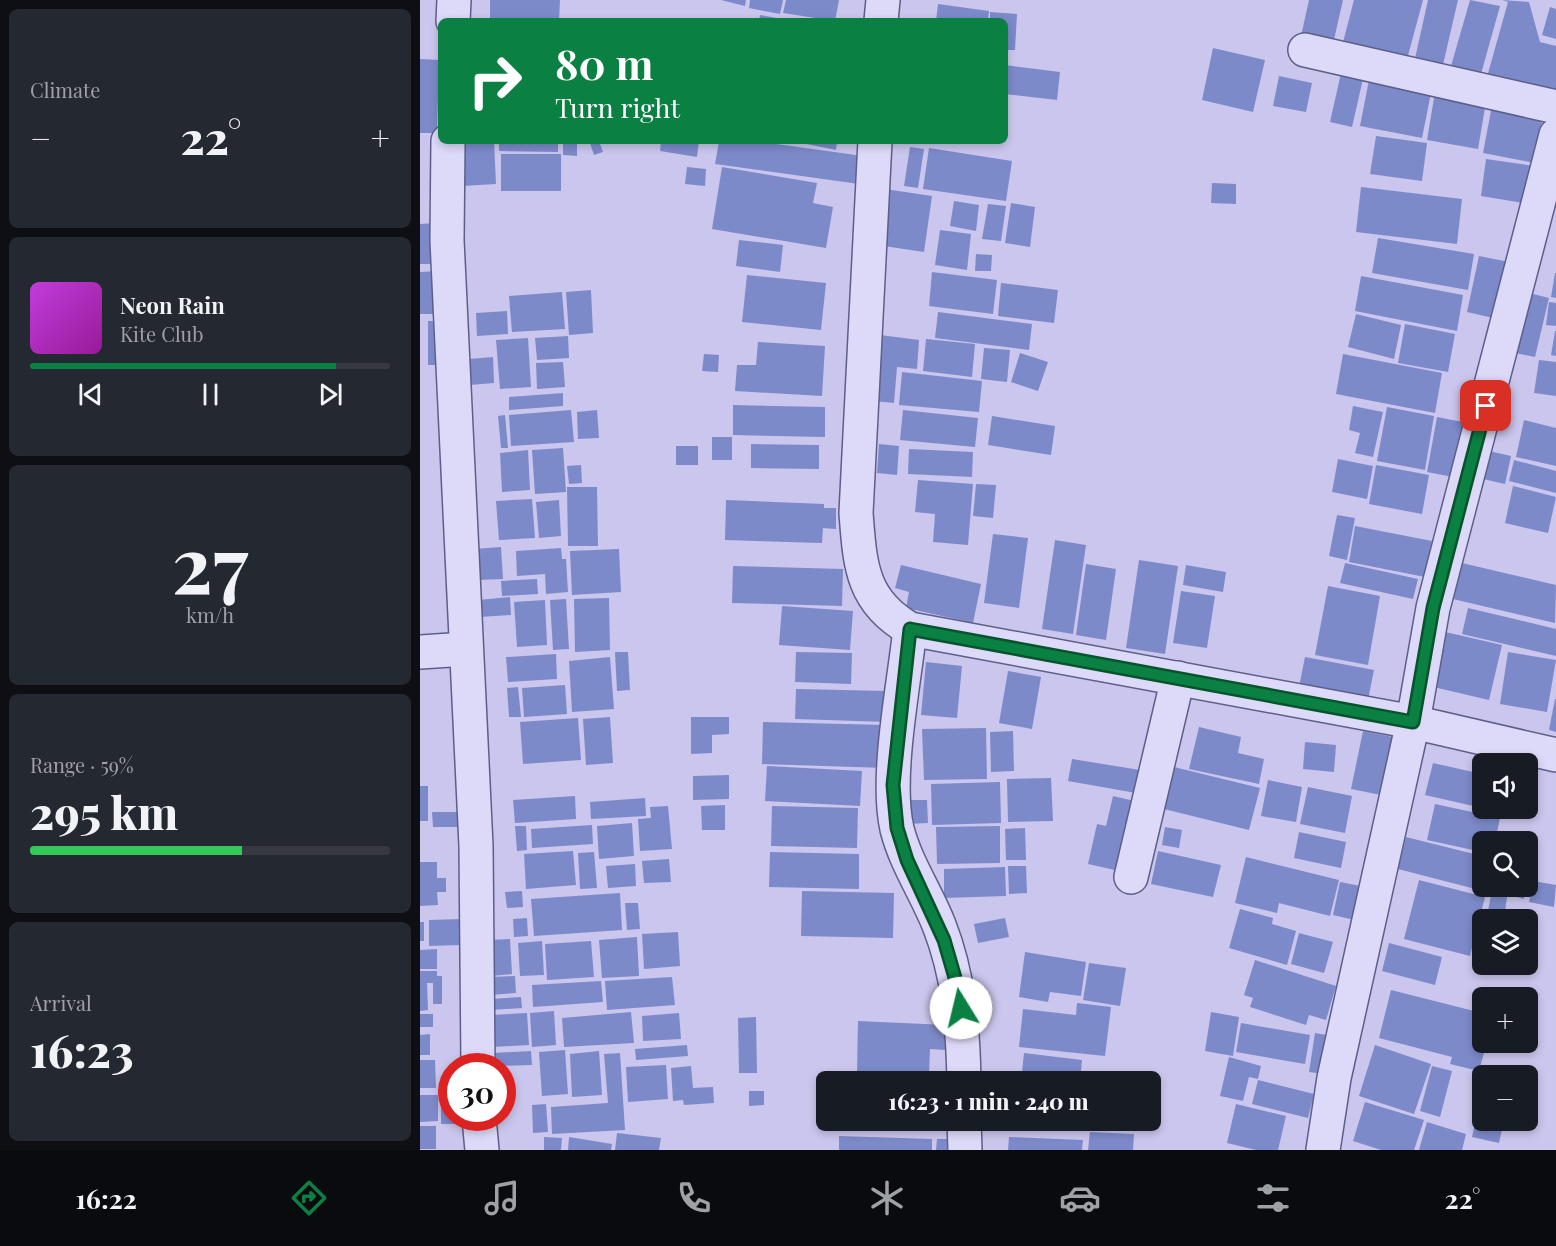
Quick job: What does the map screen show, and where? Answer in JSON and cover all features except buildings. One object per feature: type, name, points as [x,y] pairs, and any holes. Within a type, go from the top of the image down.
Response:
[{"type":"street","points":[[453,18],[454,0]]},
{"type":"street","points":[[881,18],[883,0]]},
{"type":"street","points":[[1305,50],[1556,107]]},
{"type":"street","points":[[1323,1150],[1334,1078],[1413,722],[1433,608],[1556,135]]},
{"type":"street","points":[[448,144],[447,240],[476,846],[478,1053]]},
{"type":"street","points":[[875,144],[856,513],[860,559],[869,586],[889,617],[910,629],[1413,722],[1556,755]]},
{"type":"street","points":[[910,629],[893,785],[897,828],[907,860],[938,923],[958,988],[963,1029],[964,1071]]},
{"type":"street","points":[[420,652],[466,649]]},
{"type":"street","points":[[1131,877],[1178,678]]},
{"type":"street","points":[[480,1131],[482,1150]]},
{"type":"street","points":[[964,1131],[965,1150]]},
{"type":"route","points":[[961,1008],[950,956],[938,923],[907,860],[897,828],[893,785],[910,629],[1413,722],[1433,608],[1486,406]]}]
